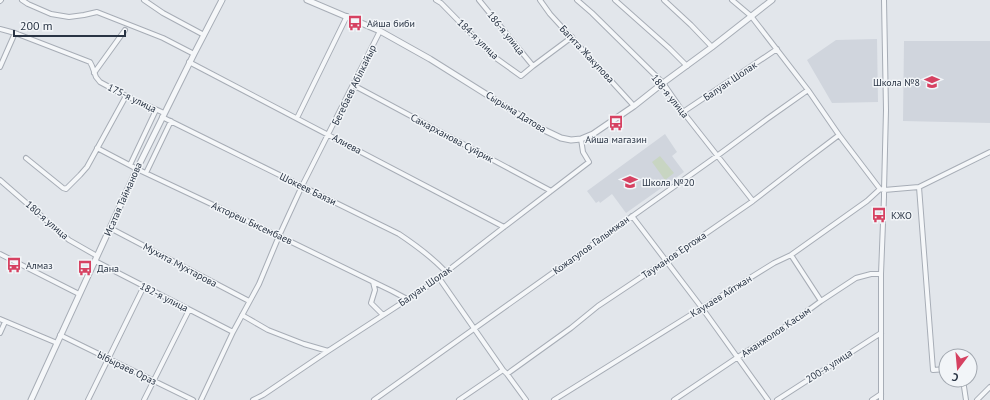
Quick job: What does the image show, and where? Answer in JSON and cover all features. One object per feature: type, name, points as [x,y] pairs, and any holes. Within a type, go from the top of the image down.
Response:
[{"type":"street","points":[[22,0],[51,14],[69,17],[97,12],[163,38],[194,54]]},
{"type":"street","points":[[144,0],[150,2],[163,13],[204,35]]},
{"type":"street","name":"Исатая Тайманова","points":[[31,400],[137,168],[222,0]]},
{"type":"street","name":"Сырыма Датова","points":[[308,0],[380,31],[430,59],[540,128],[561,138],[581,140]]},
{"type":"street","name":"184-я улица","points":[[436,0],[441,3],[493,56],[521,76],[533,66]]},
{"type":"street","name":"186-я улица","points":[[479,0],[533,66]]},
{"type":"street","name":"Багита Жакупова","points":[[540,0],[550,14],[634,106]]},
{"type":"street","name":"188-я улица","points":[[577,0],[663,83],[683,112],[752,201]]},
{"type":"street","points":[[615,0],[687,66]]},
{"type":"street","points":[[664,0],[691,25],[712,48]]},
{"type":"street","points":[[732,0],[751,16],[808,90],[839,135],[882,190]]},
{"type":"street","points":[[581,140],[634,106],[712,48],[772,0]]},
{"type":"street","points":[[881,400],[881,274],[884,197],[882,190],[886,110],[884,0]]},
{"type":"street","points":[[296,118],[347,16]]},
{"type":"street","name":"175-я улица","points":[[0,29],[15,33],[90,62],[94,73],[100,82],[163,115]]},
{"type":"street","points":[[94,73],[125,30]]},
{"type":"street","name":"Бегебаев Абілкайыр","points":[[201,400],[233,332],[259,284],[302,186],[380,31]]},
{"type":"street","points":[[0,67],[15,33]]},
{"type":"street","points":[[533,66],[572,37]]},
{"type":"street","name":"Балуан Шолак","points":[[683,112],[777,49]]},
{"type":"street","name":"Алиева","points":[[190,62],[504,227]]},
{"type":"street","name":"Самарханова Суйрик","points":[[353,85],[551,192]]},
{"type":"street","name":"Кожагулов Галымжан","points":[[374,400],[808,90]]},
{"type":"street","points":[[26,158],[66,189],[87,167],[126,96]]},
{"type":"street","points":[[130,165],[156,110]]},
{"type":"street","name":"Шокеев Баязи","points":[[163,115],[171,121],[399,234],[434,259],[446,272]]},
{"type":"street","points":[[146,173],[171,121]]},
{"type":"street","name":"Тауманов Ергожа","points":[[507,374],[571,328],[598,306],[752,201],[839,135]]},
{"type":"street","name":"Балуан Шолак","points":[[253,400],[263,395],[439,278],[589,162],[583,152],[581,140]]},
{"type":"street","name":"Актореш Бисембаев","points":[[97,148],[407,299]]},
{"type":"street","points":[[882,190],[919,187],[990,154]]},
{"type":"street","name":"180-я улица","points":[[0,180],[69,240],[96,259]]},
{"type":"street","points":[[919,187],[933,370],[938,370]]},
{"type":"street","name":"Каукаев Айтжан","points":[[554,400],[774,263],[791,255],[882,190]]},
{"type":"street","points":[[632,216],[702,308],[768,400]]},
{"type":"street","name":"Мухита Мухтарова","points":[[110,228],[250,301]]},
{"type":"street","points":[[0,254],[79,294]]},
{"type":"street","points":[[791,255],[821,301]]},
{"type":"street","name":"182-я улица","points":[[96,259],[189,310],[233,332]]},
{"type":"street","name":"Аманжолов Касым","points":[[674,400],[856,278],[871,274],[881,274]]},
{"type":"street","points":[[439,278],[503,370],[526,400]]},
{"type":"street","points":[[373,282],[375,290],[371,304],[383,315]]},
{"type":"street","points":[[88,400],[144,286]]},
{"type":"street","points":[[144,400],[189,310]]},
{"type":"street","points":[[242,315],[268,330],[304,344],[328,351]]},
{"type":"street","points":[[0,320],[57,343]]},
{"type":"street","points":[[0,333],[5,322]]},
{"type":"street","name":"200-я улица","points":[[777,400],[881,333]]},
{"type":"street","name":"Ыбыраев Ораз","points":[[60,335],[193,400]]},
{"type":"street","points":[[459,400],[503,370]]},
{"type":"street","points":[[977,400],[990,387]]},
{"type":"street","points":[[964,388],[966,400]]},
{"type":"street","points":[[872,400],[881,394]]},
{"type":"street","points":[[263,395],[267,400]]},
{"type":"shaded area","points":[[877,39],[878,102],[832,103],[807,60],[836,40]]},
{"type":"shaded area","points":[[904,41],[990,41],[990,123],[903,121]]},
{"type":"shaded area","points":[[665,134],[677,152],[672,156],[684,172],[626,213],[612,194],[600,203],[599,201],[596,203],[587,191]]},
{"type":"green space","points":[[660,156],[674,173],[665,180],[652,162]]},
{"type":"place","name":"Айша биби","points":[[355,23]]},
{"type":"place","name":"Школа №8","points":[[932,82]]},
{"type":"place","name":"Айша магазин","points":[[616,123]]},
{"type":"place","name":"Школа №20","points":[[630,182]]},
{"type":"place","name":"КЖО","points":[[879,215]]},
{"type":"place","name":"Алмаз","points":[[14,265]]},
{"type":"place","name":"Дана","points":[[85,268]]}]
